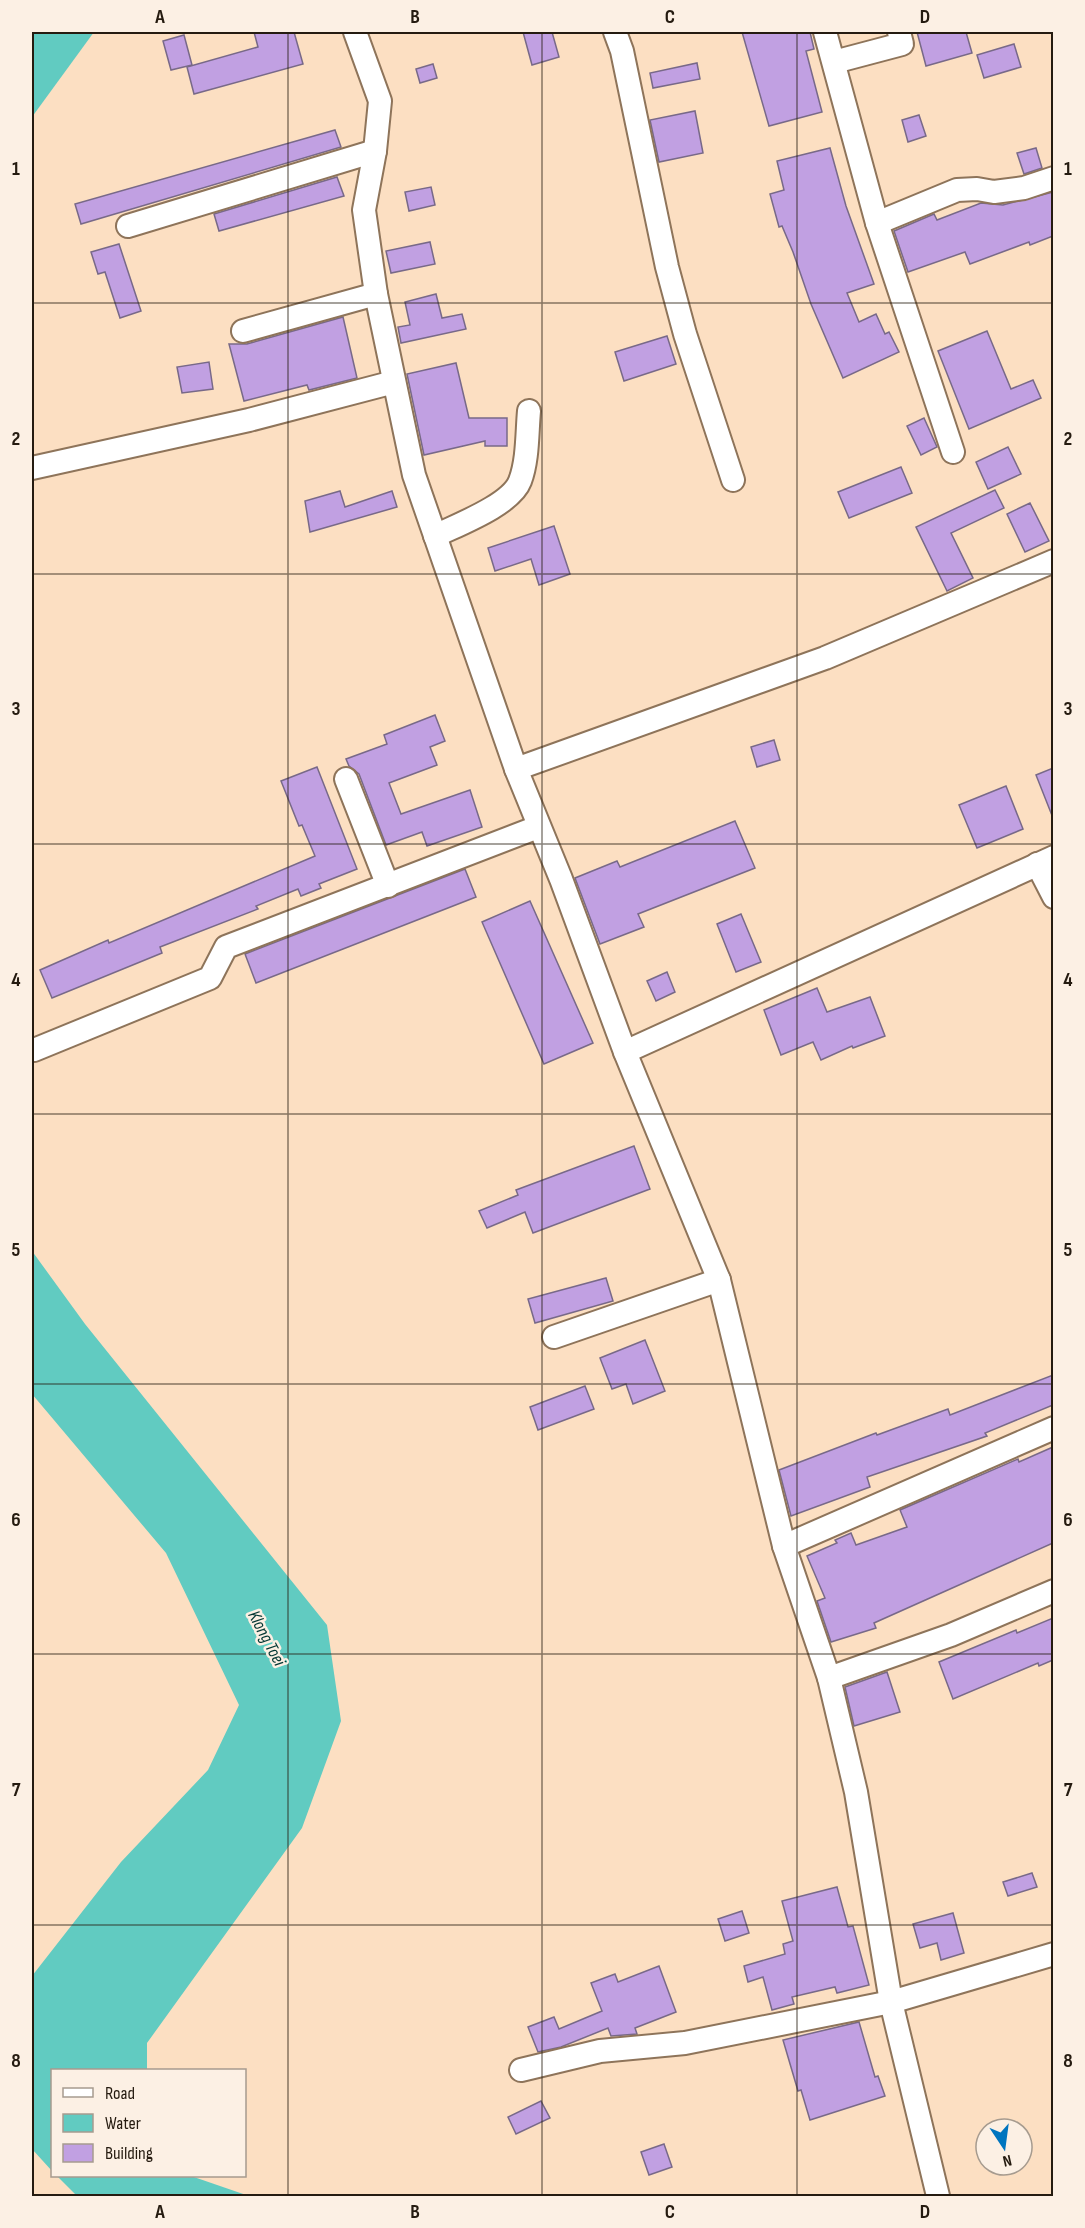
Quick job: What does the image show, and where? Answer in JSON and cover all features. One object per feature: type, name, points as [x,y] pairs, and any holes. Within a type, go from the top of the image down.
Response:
[{"type":"street","points":[[355,32],[380,101],[375,151],[364,210],[376,294],[414,475],[538,828],[561,879],[625,1052],[719,1280],[784,1546],[829,1678],[856,1792],[891,2002],[938,2196]]},
{"type":"street","points":[[615,32],[622,51],[667,267],[733,480]]},
{"type":"street","points":[[825,32],[878,223],[953,452]]},
{"type":"street","points":[[834,62],[902,44],[899,32]]},
{"type":"street","points":[[128,226],[375,151]]},
{"type":"street","points":[[878,223],[957,190],[977,189],[994,192],[1024,188],[1053,178]]},
{"type":"street","points":[[243,331],[376,294]]},
{"type":"street","points":[[32,468],[249,420],[394,382]]},
{"type":"street","points":[[435,536],[505,499],[520,482],[529,411]]},
{"type":"street","points":[[516,769],[825,657],[1053,561]]},
{"type":"street","points":[[346,779],[388,886]]},
{"type":"street","points":[[34,1050],[210,978],[226,947],[538,828]]},
{"type":"street","points":[[625,1052],[1045,861],[1053,897]]},
{"type":"street","points":[[554,1337],[719,1280]]},
{"type":"street","points":[[784,1546],[1053,1428]]},
{"type":"street","points":[[829,1678],[951,1635],[1053,1591]]},
{"type":"street","points":[[521,2070],[600,2051],[685,2043],[891,2002],[1053,1954]]},
{"type":"water","points":[[32,32],[94,32],[32,117]]},
{"type":"water","name":"Klong Toei","points":[[32,1251],[85,1324],[327,1625],[341,1721],[302,1828],[147,2043],[147,2069],[51,2069],[51,2170],[32,2149],[32,1976],[121,1862],[208,1770],[239,1705],[166,1553],[32,1394]]},
{"type":"water","points":[[58,2177],[194,2177],[249,2196],[77,2196]]},
{"type":"building","points":[[254,32],[294,32],[303,64],[194,94],[187,67],[258,47]]},
{"type":"building","points":[[523,32],[552,32],[559,57],[532,65]]},
{"type":"building","points":[[742,32],[810,32],[814,49],[806,51],[822,112],[769,126]]},
{"type":"building","points":[[917,32],[966,32],[972,53],[926,66]]},
{"type":"building","points":[[184,35],[192,65],[171,70],[163,41]]},
{"type":"building","points":[[1014,44],[1021,67],[984,78],[977,55]]},
{"type":"building","points":[[697,63],[700,79],[653,88],[650,73]]},
{"type":"building","points":[[433,64],[437,78],[420,83],[416,69]]},
{"type":"building","points":[[695,111],[703,153],[659,162],[650,120]]},
{"type":"building","points":[[919,115],[926,136],[908,142],[902,120]]},
{"type":"building","points":[[335,130],[341,147],[81,224],[75,204]]},
{"type":"building","points":[[830,148],[846,206],[874,284],[847,293],[859,322],[876,314],[885,334],[889,332],[899,352],[843,378],[811,304],[782,226],[779,227],[770,194],[784,190],[777,161]]},
{"type":"building","points":[[1036,148],[1042,168],[1024,174],[1017,153]]},
{"type":"building","points":[[337,177],[344,196],[219,231],[214,214]]},
{"type":"building","points":[[431,187],[435,205],[409,211],[405,192]]},
{"type":"building","points":[[1053,192],[1053,236],[1030,245],[1029,242],[970,264],[965,252],[908,272],[894,231],[934,214],[937,220],[981,203],[1003,205]]},
{"type":"building","points":[[430,242],[435,264],[391,273],[386,251]]},
{"type":"building","points":[[119,244],[141,311],[120,318],[105,272],[98,274],[91,252]]},
{"type":"building","points":[[436,294],[442,318],[462,314],[466,329],[401,343],[398,327],[410,325],[405,302]]},
{"type":"building","points":[[343,317],[357,378],[309,390],[307,385],[244,401],[229,344],[247,344]]},
{"type":"building","points":[[987,331],[1011,389],[1033,380],[1041,398],[969,429],[938,351]]},
{"type":"building","points":[[667,336],[676,364],[624,381],[615,352]]},
{"type":"building","points":[[209,362],[213,389],[182,393],[177,367]]},
{"type":"building","points":[[456,363],[469,418],[507,418],[507,446],[485,446],[485,441],[424,455],[407,374]]},
{"type":"building","points":[[924,418],[937,447],[921,455],[907,426]]},
{"type":"building","points":[[1008,447],[1021,474],[988,489],[976,462]]},
{"type":"building","points":[[901,467],[912,493],[849,518],[838,492]]},
{"type":"building","points":[[995,490],[1004,508],[951,533],[973,578],[947,591],[916,527]]},
{"type":"building","points":[[340,491],[345,507],[392,491],[397,507],[310,532],[305,501]]},
{"type":"building","points":[[1030,503],[1049,541],[1025,552],[1007,514]]},
{"type":"building","points":[[554,526],[570,574],[539,585],[531,559],[495,571],[488,548]]},
{"type":"building","points":[[435,715],[445,741],[430,747],[437,765],[389,783],[401,814],[470,790],[482,827],[427,846],[422,832],[386,845],[359,774],[349,766],[346,759],[387,744],[384,735]]},
{"type":"building","points":[[774,740],[780,760],[757,767],[751,747]]},
{"type":"building","points":[[317,767],[357,869],[319,884],[321,888],[301,896],[298,889],[256,906],[258,909],[160,947],[162,953],[52,998],[40,970],[315,856],[302,825],[299,826],[281,781]]},
{"type":"building","points":[[1053,768],[1053,818],[1036,775]]},
{"type":"building","points":[[1006,786],[1023,829],[977,848],[959,805]]},
{"type":"building","points":[[735,821],[755,868],[638,914],[644,927],[600,944],[575,878],[617,861],[620,867]]},
{"type":"building","points":[[465,869],[476,897],[256,983],[245,954]]},
{"type":"building","points":[[530,901],[593,1043],[544,1064],[482,922]]},
{"type":"building","points":[[741,914],[761,962],[736,972],[717,924]]},
{"type":"building","points":[[667,972],[675,992],[656,1001],[647,981]]},
{"type":"building","points":[[817,988],[827,1012],[870,997],[885,1036],[853,1048],[852,1046],[821,1060],[813,1042],[781,1055],[764,1010]]},
{"type":"building","points":[[634,1146],[650,1189],[533,1233],[525,1212],[487,1228],[479,1211],[518,1195],[516,1190]]},
{"type":"building","points":[[606,1278],[613,1301],[535,1323],[528,1299]]},
{"type":"building","points":[[645,1340],[665,1391],[633,1404],[626,1384],[612,1389],[600,1358]]},
{"type":"building","points":[[1053,1375],[1053,1405],[985,1433],[987,1436],[867,1477],[870,1487],[791,1516],[779,1470],[876,1433],[877,1435],[948,1409],[950,1415]]},
{"type":"building","points":[[585,1386],[594,1409],[538,1430],[530,1407]]},
{"type":"building","points":[[1053,1447],[1053,1543],[874,1623],[876,1628],[831,1642],[817,1601],[825,1598],[807,1556],[837,1543],[835,1540],[851,1533],[856,1545],[907,1527],[900,1510],[1018,1459],[1019,1462]]},
{"type":"building","points":[[1053,1618],[1053,1660],[1039,1666],[1038,1663],[953,1699],[939,1662],[1016,1630],[1017,1633]]},
{"type":"building","points":[[887,1672],[900,1712],[854,1726],[845,1687]]},
{"type":"building","points":[[1032,1873],[1037,1887],[1008,1896],[1003,1882]]},
{"type":"building","points":[[837,1887],[848,1927],[853,1926],[869,1985],[837,1993],[835,1987],[792,1997],[794,2004],[772,2010],[763,1977],[748,1982],[744,1966],[785,1954],[783,1944],[793,1941],[782,1901]]},
{"type":"building","points":[[742,1911],[749,1933],[725,1941],[718,1919]]},
{"type":"building","points":[[953,1913],[964,1953],[941,1960],[937,1943],[920,1948],[913,1924]]},
{"type":"building","points":[[659,1966],[676,2012],[635,2028],[637,2034],[611,2036],[608,2028],[561,2047],[538,2052],[528,2027],[554,2017],[559,2029],[602,2011],[591,1983],[615,1974],[618,1982]]},
{"type":"building","points":[[859,2022],[875,2077],[878,2076],[885,2096],[810,2120],[801,2090],[798,2091],[783,2040]]},
{"type":"building","points":[[541,2101],[550,2118],[516,2134],[508,2117]]},
{"type":"building","points":[[664,2144],[672,2167],[649,2175],[641,2152]]}]
